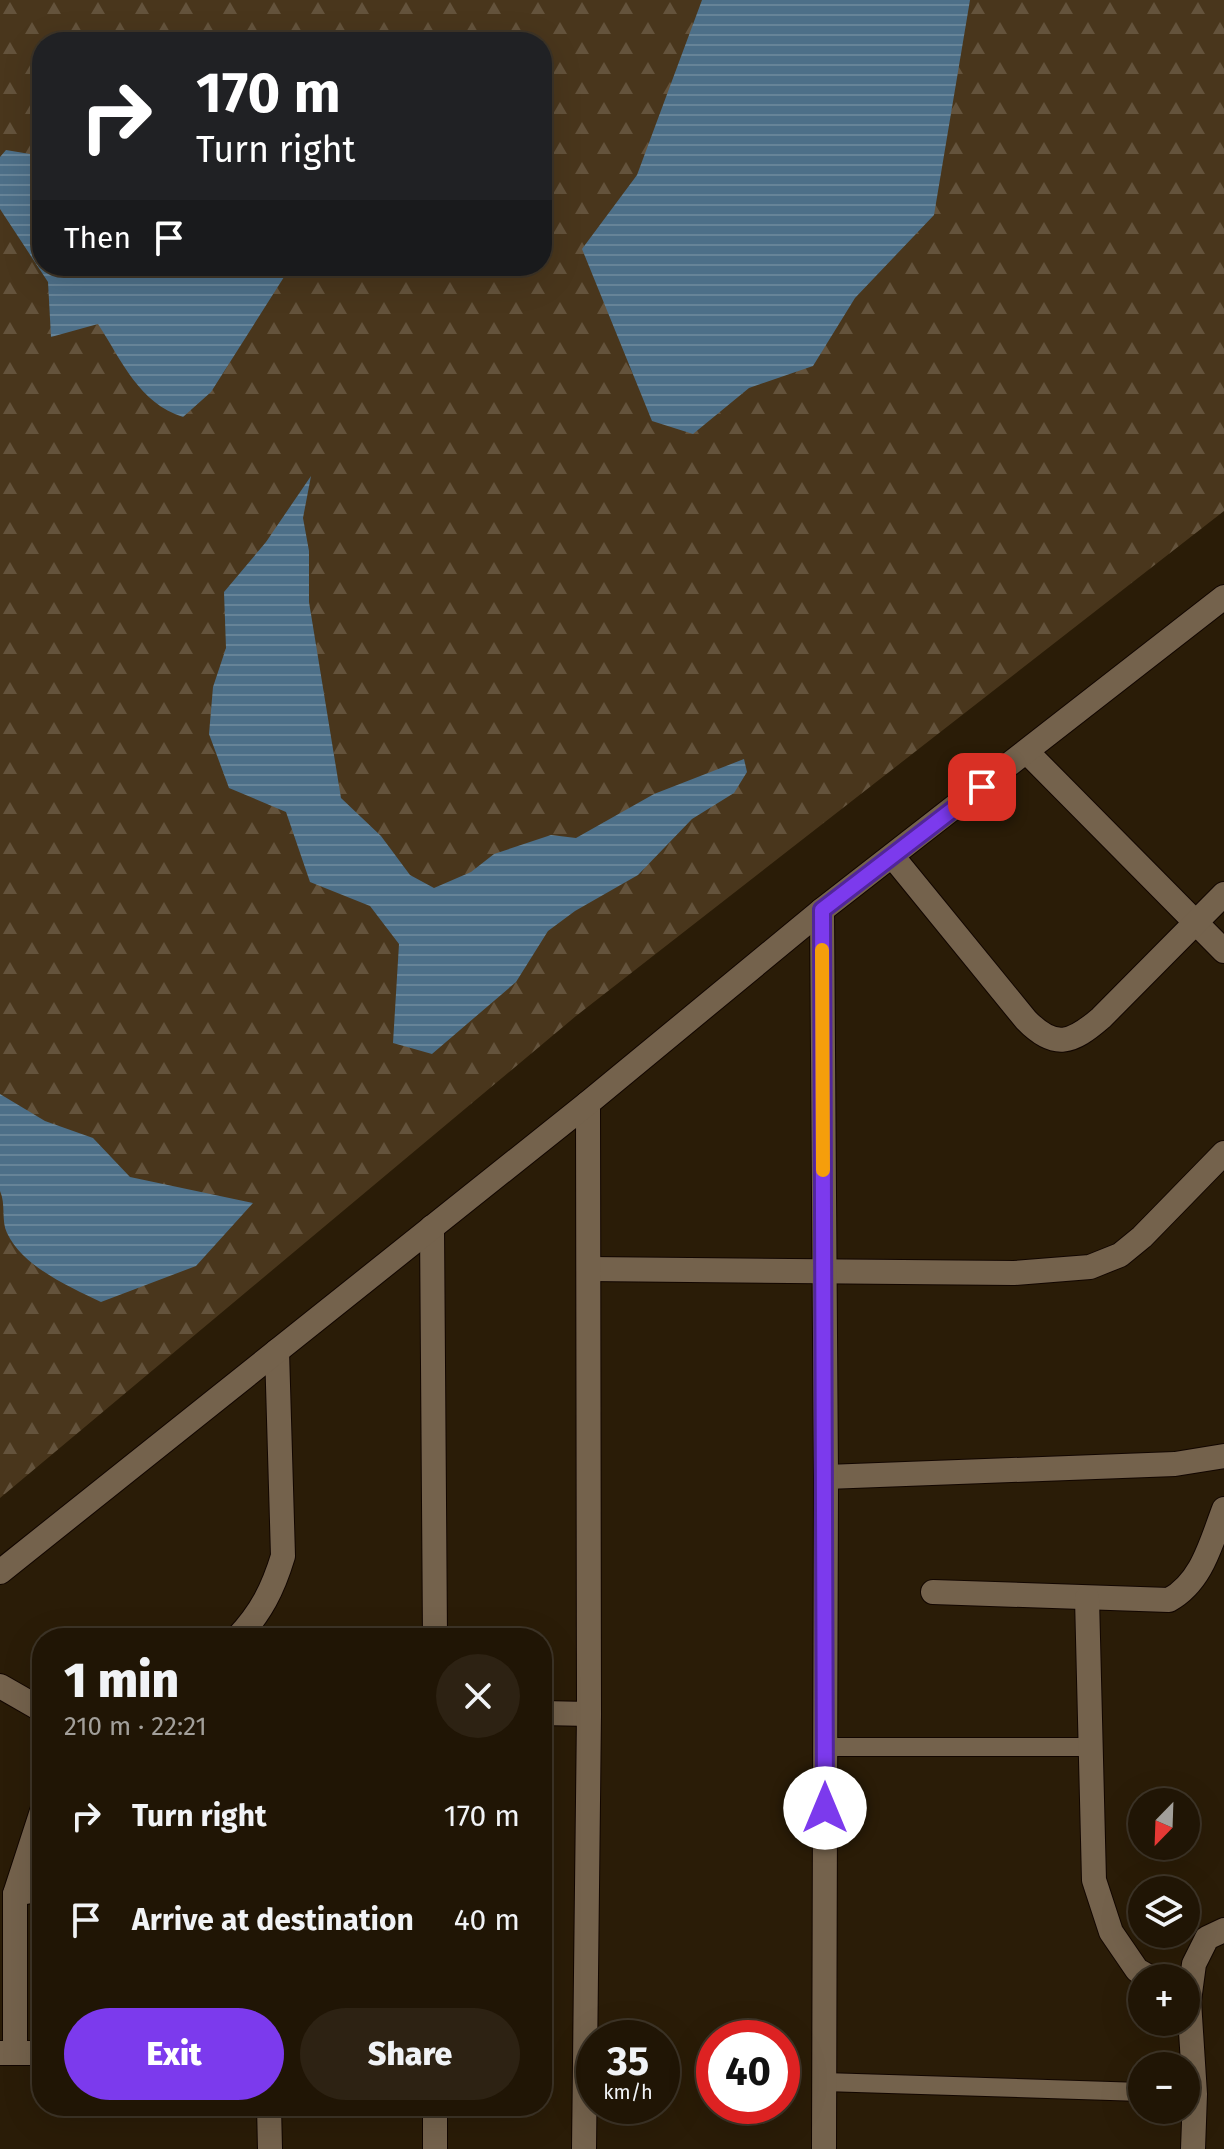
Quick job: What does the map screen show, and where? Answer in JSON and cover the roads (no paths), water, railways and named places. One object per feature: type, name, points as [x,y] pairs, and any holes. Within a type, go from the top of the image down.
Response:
[{"type":"street","points":[[0,1572],[588,1103],[822,910],[1224,597]]},
{"type":"street","points":[[1027,752],[1224,951]]},
{"type":"street","points":[[893,857],[1026,1020],[1039,1034],[1055,1040],[1070,1040],[1083,1034],[1224,894]]},
{"type":"street","points":[[822,910],[826,1477],[824,2149]]},
{"type":"street","points":[[584,2149],[589,1714],[588,1103]]},
{"type":"street","points":[[589,1269],[1014,1273],[1090,1267],[1120,1255],[1142,1237],[1224,1153]]},
{"type":"street","points":[[432,1227],[435,1628]]},
{"type":"street","points":[[246,1628],[274,1589],[283,1556],[277,1351]]},
{"type":"street","points":[[826,1477],[1175,1464],[1224,1456]]},
{"type":"street","points":[[933,1592],[1169,1600],[1185,1592],[1199,1571],[1224,1509]]},
{"type":"street","points":[[1087,1598],[1094,1880],[1111,1932],[1133,1964]]},
{"type":"street","points":[[0,1686],[32,1704]]},
{"type":"street","points":[[552,1713],[589,1714]]},
{"type":"street","points":[[32,1842],[15,1894],[7,2053],[32,2053]]},
{"type":"street","points":[[15,1894],[32,1891]]},
{"type":"street","points":[[1194,1964],[1207,1938],[1224,1930]]},
{"type":"street","points":[[269,2116],[270,2149]]},
{"type":"street","points":[[435,2116],[435,2149]]},
{"type":"street","points":[[1192,2124],[1193,2149]]},
{"type":"lane","points":[[826,1747],[1090,1747]]},
{"type":"lane","points":[[824,2082],[1128,2092]]},
{"type":"water","points":[[702,0],[970,0],[934,215],[855,298],[813,366],[749,388],[693,434],[652,421],[582,249],[637,175]]},
{"type":"water","points":[[6,150],[32,154],[32,258],[0,209],[0,157]]},
{"type":"water","points":[[44,276],[285,276],[211,392],[183,417],[168,411],[143,391],[98,324],[51,337],[48,282]]},
{"type":"water","points":[[311,476],[303,518],[309,551],[309,602],[341,798],[381,836],[410,875],[434,888],[471,872],[494,854],[551,835],[576,838],[654,794],[744,759],[747,772],[734,793],[692,819],[638,875],[575,911],[548,931],[516,982],[432,1054],[393,1043],[399,944],[370,906],[310,882],[286,812],[229,788],[209,734],[213,687],[226,648],[224,592],[266,542]]},
{"type":"water","points":[[0,1094],[45,1121],[93,1138],[130,1177],[253,1203],[196,1266],[101,1302],[36,1266],[14,1245],[7,1233],[0,1191]]}]
